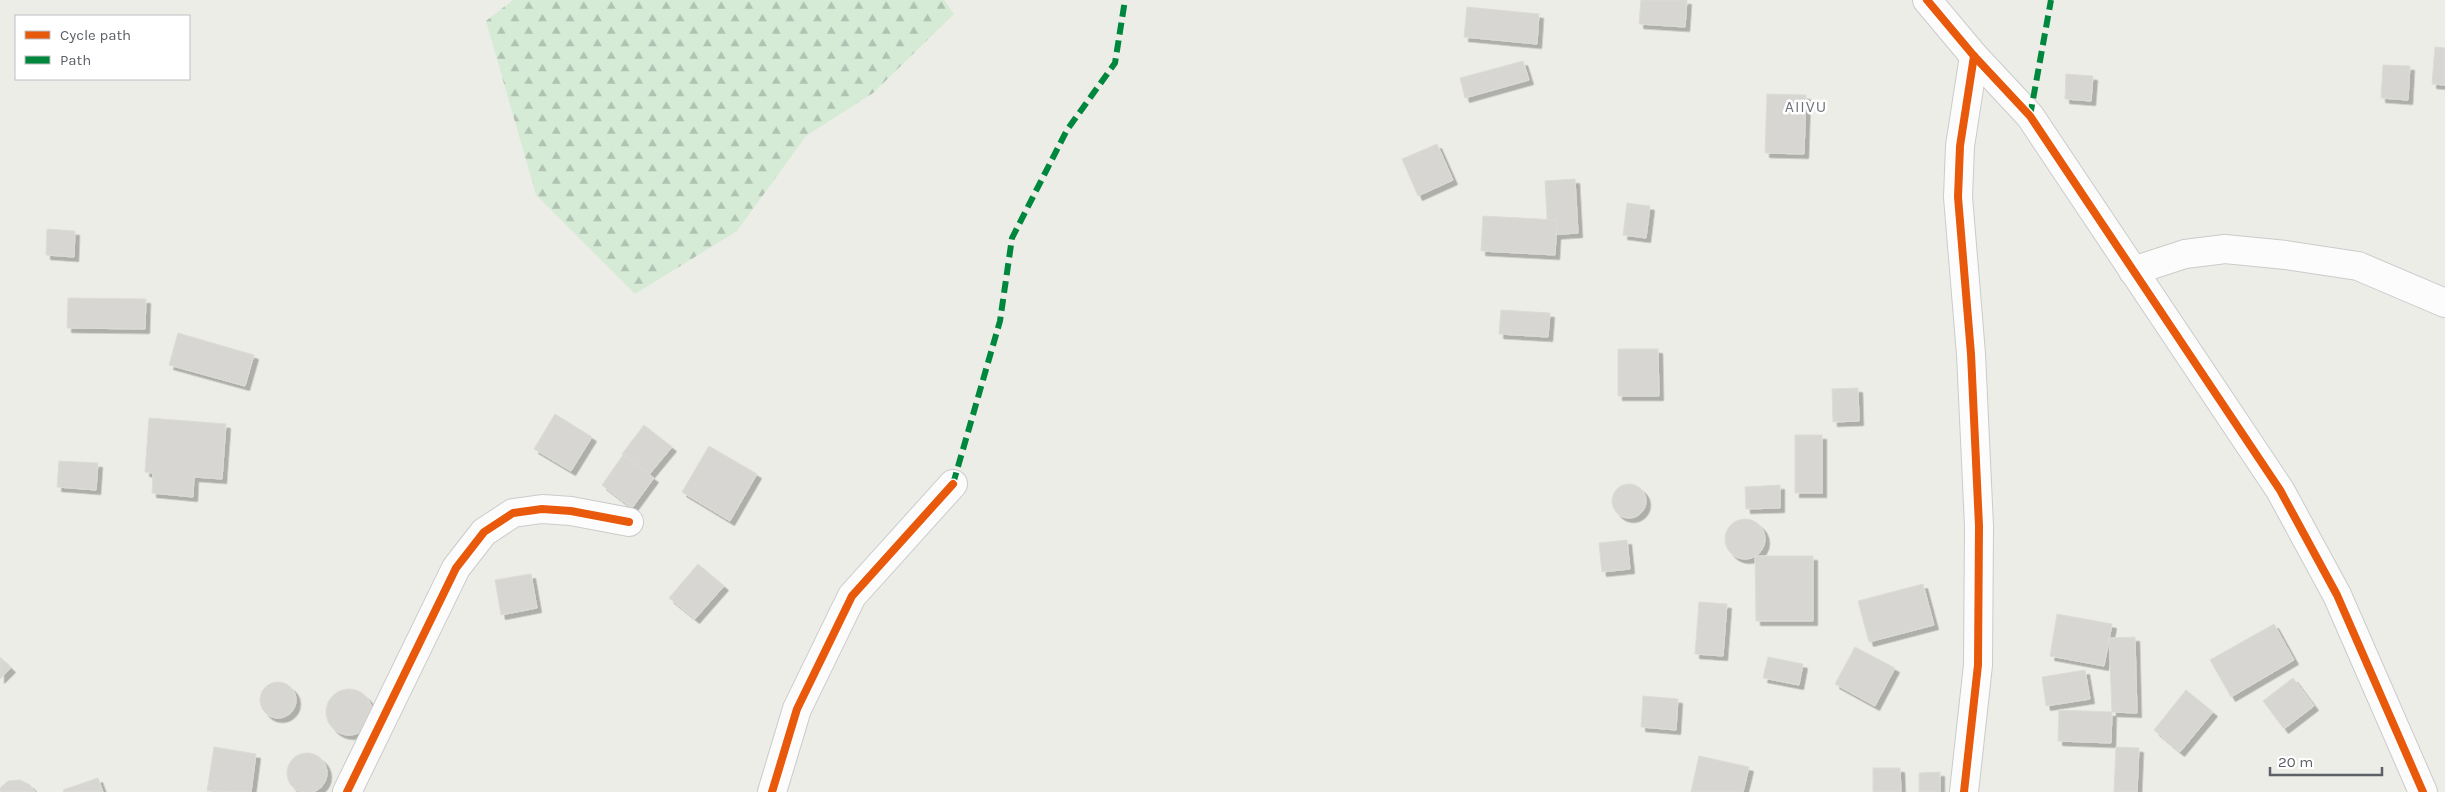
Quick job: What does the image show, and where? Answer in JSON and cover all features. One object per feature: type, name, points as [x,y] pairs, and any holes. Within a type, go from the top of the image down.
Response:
[{"type":"street","points":[[1927,0],[1974,56],[2030,116],[2280,490],[2337,595],[2423,792]]},
{"type":"street","points":[[1964,792],[1978,664],[1979,526],[1971,354],[1958,198],[1960,146],[1974,56]]},
{"type":"street","points":[[2133,271],[2185,254],[2225,250],[2286,255],[2358,266],[2445,303]]},
{"type":"street","points":[[772,792],[797,709],[852,596],[953,484]]},
{"type":"street","points":[[347,792],[456,568],[484,532],[513,513],[542,509],[571,511],[629,522]]},
{"type":"green space","points":[[513,0],[944,0],[954,14],[873,93],[806,136],[737,231],[635,294],[536,195],[486,21]]},
{"type":"building","points":[[1641,0],[1687,0],[1685,27],[1639,24]]},
{"type":"building","points":[[1467,7],[1539,14],[1537,44],[1464,37]]},
{"type":"building","points":[[2435,47],[2445,48],[2445,85],[2432,84]]},
{"type":"building","points":[[1523,61],[1529,80],[1465,98],[1460,78]]},
{"type":"building","points":[[2383,65],[2410,66],[2408,100],[2381,98]]},
{"type":"building","points":[[2066,74],[2093,76],[2091,101],[2065,99]]},
{"type":"building","points":[[1767,94],[1806,95],[1804,154],[1765,153]]},
{"type":"building","points":[[1437,144],[1453,180],[1418,196],[1402,159]]},
{"type":"building","points":[[1575,179],[1578,233],[1548,235],[1545,181]]},
{"type":"building","points":[[1627,203],[1650,206],[1646,238],[1623,235]]},
{"type":"building","points":[[1483,216],[1557,220],[1555,255],[1481,251]]},
{"type":"building","points":[[47,229],[75,231],[74,257],[46,255]]},
{"type":"building","points":[[68,298],[146,299],[145,329],[67,328]]},
{"type":"building","points":[[1501,310],[1550,313],[1548,337],[1499,334]]},
{"type":"building","points":[[178,333],[254,355],[245,386],[169,365]]},
{"type":"building","points":[[1618,349],[1658,349],[1659,396],[1618,396]]},
{"type":"building","points":[[1858,388],[1859,421],[1833,422],[1832,389]]},
{"type":"building","points":[[555,414],[592,437],[571,471],[534,449]]},
{"type":"building","points":[[149,418],[226,424],[222,479],[194,477],[193,497],[152,493],[153,473],[145,472]]},
{"type":"building","points":[[644,425],[672,447],[648,476],[622,454]]},
{"type":"building","points":[[1795,435],[1822,435],[1822,493],[1795,493]]},
{"type":"building","points":[[709,446],[757,474],[730,521],[682,492]]},
{"type":"building","points":[[623,455],[654,478],[632,508],[602,485]]},
{"type":"building","points":[[59,461],[98,463],[96,490],[57,487]]},
{"type":"building","points":[[1629,484],[1641,489],[1646,501],[1641,513],[1629,518],[1617,513],[1612,501],[1617,489]]},
{"type":"building","points":[[1780,485],[1780,508],[1746,509],[1745,487]]},
{"type":"building","points":[[1749,519],[1756,522],[1762,528],[1765,539],[1764,547],[1756,556],[1749,559],[1741,559],[1734,556],[1726,547],[1725,535],[1728,528],[1737,520]]},
{"type":"building","points":[[1627,540],[1630,569],[1602,572],[1599,543]]},
{"type":"building","points":[[1755,556],[1813,556],[1813,621],[1756,621]]},
{"type":"building","points":[[698,564],[724,586],[695,619],[669,598]]},
{"type":"building","points":[[531,574],[537,608],[501,615],[495,580]]},
{"type":"building","points":[[1923,584],[1934,625],[1869,642],[1858,601]]},
{"type":"building","points":[[1699,602],[1727,604],[1723,656],[1695,654]]},
{"type":"building","points":[[2057,614],[2112,624],[2104,666],[2050,656]]},
{"type":"building","points":[[2274,624],[2294,660],[2231,697],[2210,660]]},
{"type":"building","points":[[2135,637],[2137,713],[2112,712],[2109,638]]},
{"type":"building","points":[[1855,647],[1895,668],[1875,706],[1835,684]]},
{"type":"building","points":[[0,657],[11,668],[0,679]]},
{"type":"building","points":[[1768,657],[1803,664],[1799,685],[1763,678]]},
{"type":"building","points":[[2085,670],[2090,699],[2046,706],[2042,677]]},
{"type":"building","points":[[2293,678],[2314,706],[2284,729],[2263,701]]},
{"type":"building","points":[[278,682],[291,687],[296,700],[291,713],[278,718],[265,713],[260,700],[265,687]]},
{"type":"building","points":[[345,689],[353,689],[362,693],[368,699],[372,712],[368,725],[362,731],[353,735],[345,735],[336,731],[330,725],[326,716],[326,708],[330,699],[336,693]]},
{"type":"building","points":[[2186,690],[2213,712],[2180,752],[2154,730]]},
{"type":"building","points":[[1643,696],[1678,699],[1676,730],[1641,727]]},
{"type":"building","points":[[2059,710],[2112,712],[2111,743],[2058,741]]},
{"type":"building","points":[[214,747],[256,754],[251,792],[207,791]]},
{"type":"building","points":[[2116,747],[2139,748],[2137,792],[2114,792]]},
{"type":"building","points":[[311,753],[318,756],[324,762],[327,773],[326,781],[318,790],[311,793],[303,793],[296,790],[288,781],[287,769],[290,762],[299,754]]},
{"type":"building","points":[[1699,756],[1749,767],[1743,792],[1691,792]]},
{"type":"building","points":[[1873,768],[1900,768],[1901,792],[1873,792]]},
{"type":"building","points":[[1940,772],[1940,792],[1919,792],[1919,773]]},
{"type":"building","points":[[98,778],[103,792],[64,792],[63,790]]},
{"type":"building","points":[[20,780],[30,785],[35,792],[0,792],[0,788],[8,781]]},
{"type":"marked path","points":[[953,484],[1000,321],[1012,238],[1067,130],[1115,63],[1125,0]]},
{"type":"marked path","points":[[2030,116],[2051,0]]},
{"type":"cycle path","points":[[1927,0],[1974,56],[2030,116],[2280,490],[2337,595],[2423,792]]},
{"type":"cycle path","points":[[1964,792],[1978,665],[1979,526],[1971,354],[1958,197],[1960,146],[1974,56]]},
{"type":"cycle path","points":[[772,792],[797,709],[852,596],[953,484]]},
{"type":"cycle path","points":[[347,792],[456,568],[484,532],[513,513],[542,509],[571,511],[629,522]]},
{"type":"district","name":"AIIVU","points":[[1806,106]]}]
